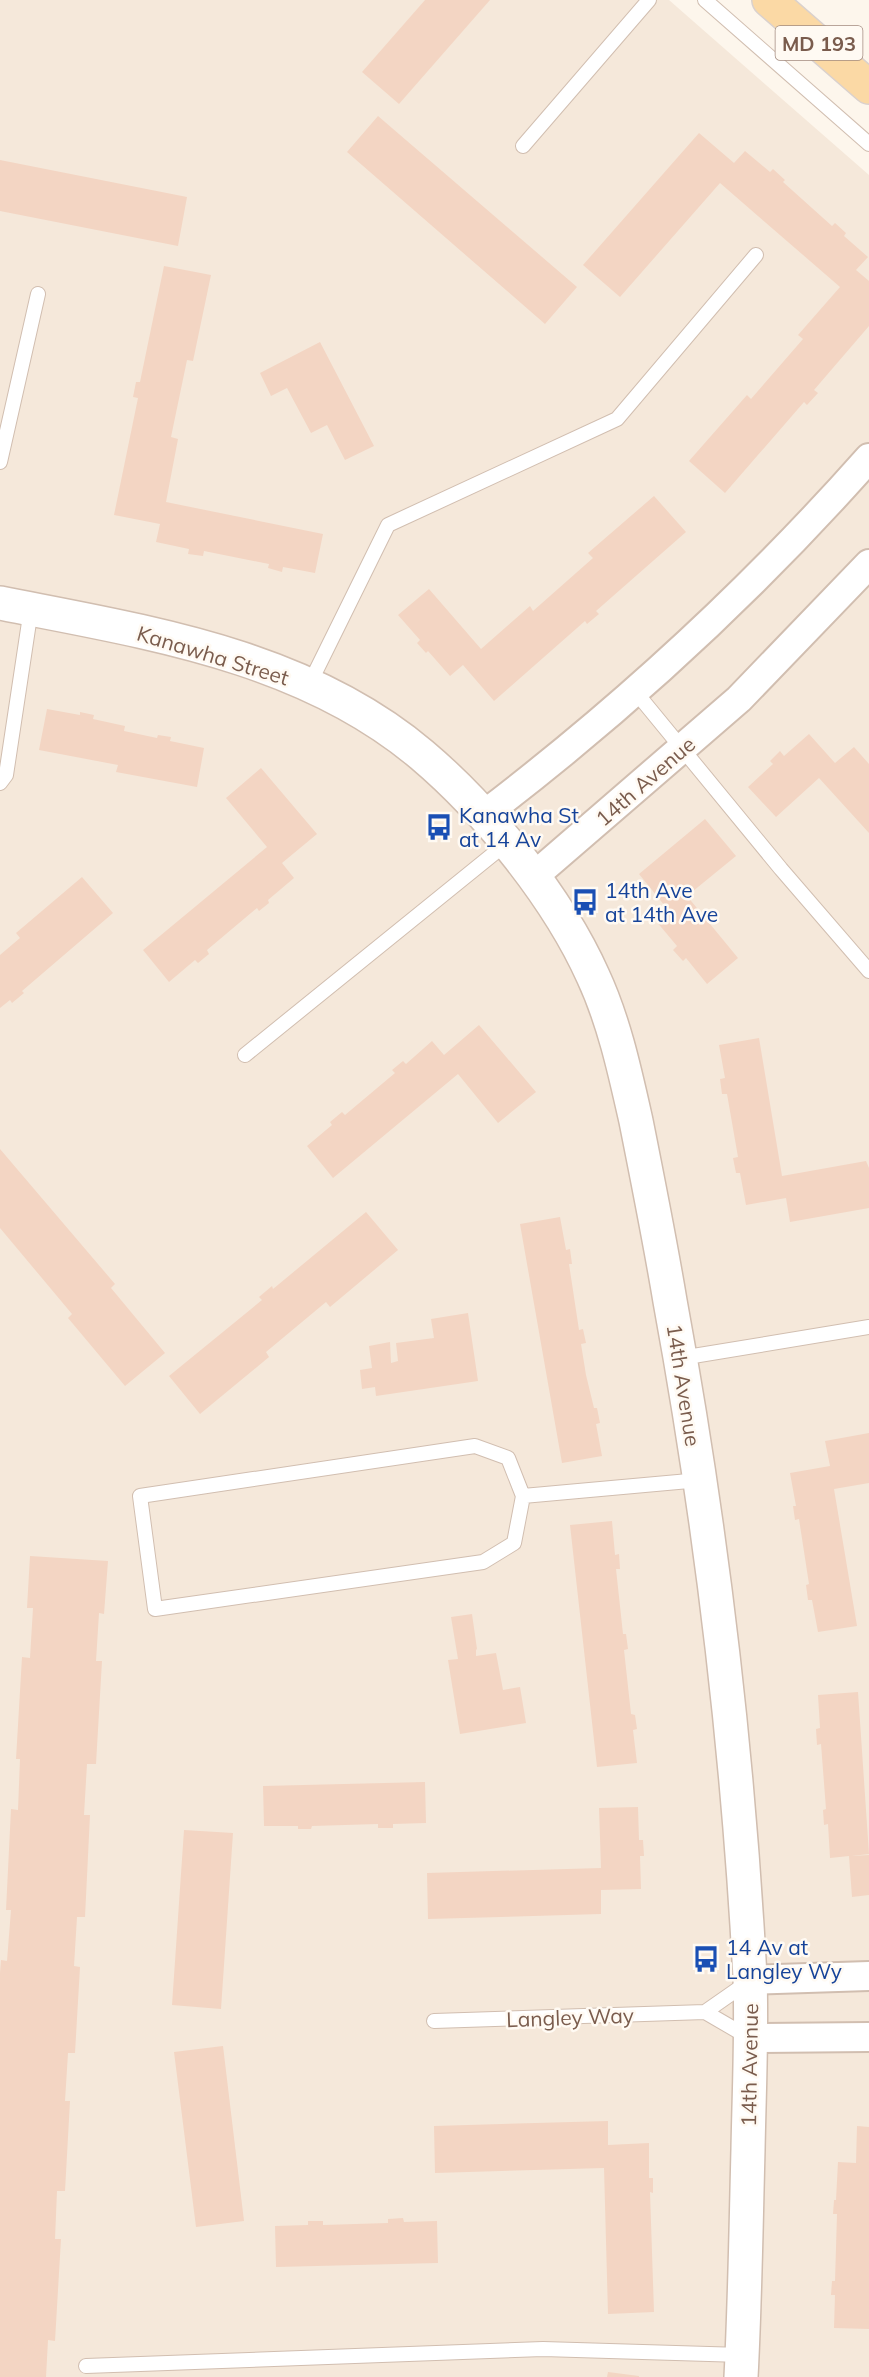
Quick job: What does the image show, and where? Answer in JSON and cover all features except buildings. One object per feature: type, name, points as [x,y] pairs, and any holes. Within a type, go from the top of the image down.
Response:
[{"type":"main road","name":"MD 193","points":[[769,0],[869,87]]},
{"type":"street","points":[[485,814],[531,779],[733,603],[824,509],[869,458]]},
{"type":"street","name":"14th Avenue","points":[[742,2366],[750,1980],[721,1627],[681,1358],[624,1066],[595,979],[570,928],[533,877],[739,699],[869,564]]},
{"type":"street","name":"Kanawha Street","points":[[15,606],[171,638],[261,664],[333,695],[381,724],[422,755],[485,814],[533,877]]},
{"type":"street","points":[[750,1980],[869,1976]]},
{"type":"street","points":[[750,2038],[869,2037]]},
{"type":"lane","points":[[523,146],[649,0]]},
{"type":"lane","points":[[705,0],[869,144]]},
{"type":"lane","points":[[309,685],[388,525],[617,418],[756,255]]},
{"type":"lane","points":[[0,462],[38,294]]},
{"type":"lane","points":[[0,783],[6,775],[15,606]]},
{"type":"lane","points":[[634,690],[781,869],[869,971]]},
{"type":"lane","points":[[245,1055],[507,843]]},
{"type":"lane","points":[[681,1358],[869,1327]]},
{"type":"lane","points":[[476,1446],[508,1458],[523,1496],[513,1543],[483,1562],[155,1609],[140,1496],[476,1446]]},
{"type":"lane","points":[[523,1496],[700,1480]]},
{"type":"lane","points":[[750,1980],[705,2012],[750,2038]]},
{"type":"lane","name":"Langley Way","points":[[434,2022],[705,2012]]},
{"type":"lane","points":[[86,2366],[543,2349],[742,2366]]},
{"type":"shaded area","points":[[0,0],[669,0],[869,175],[869,2377],[0,2377]]},
{"type":"place","name":"Kanawha St at 14 Av","points":[[439,827]]},
{"type":"place","name":"14th Ave at 14th Ave","points":[[585,902]]},
{"type":"place","name":"14 Av at Langley Wy","points":[[706,1959]]}]
